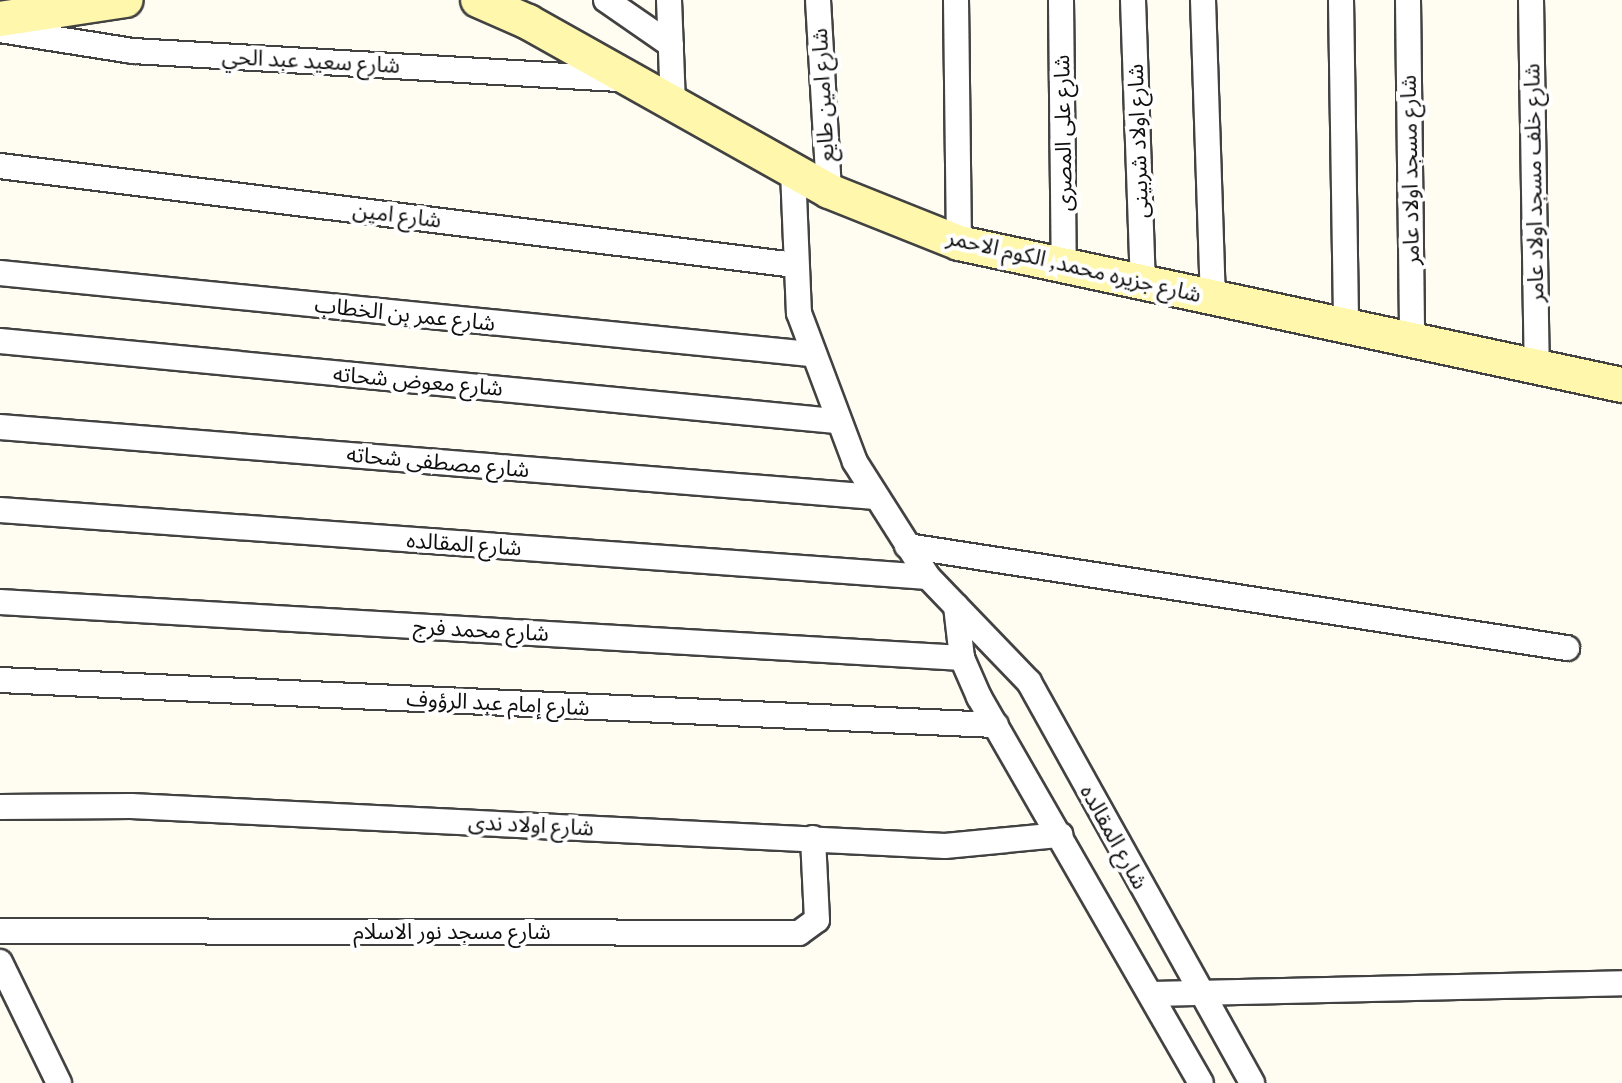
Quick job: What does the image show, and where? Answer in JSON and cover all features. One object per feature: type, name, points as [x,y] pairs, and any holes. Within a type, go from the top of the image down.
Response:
[{"type":"street","points":[[0,19],[126,0]]},
{"type":"street","name":"شارع جزيره محمد, الكوم الاحمر","points":[[478,0],[528,22],[623,79],[829,191],[959,243],[1622,385]]},
{"type":"street","points":[[606,0],[671,45]]},
{"type":"street","points":[[669,0],[673,104]]},
{"type":"street","name":"شارع امين طايع","points":[[818,0],[829,191]]},
{"type":"street","points":[[956,0],[959,243]]},
{"type":"street","name":"شارع على المصرى","points":[[1061,0],[1064,265]]},
{"type":"street","name":"شارع اولاد شربينى","points":[[1133,0],[1143,282]]},
{"type":"street","points":[[1203,0],[1213,297]]},
{"type":"street","points":[[1341,0],[1346,326]]},
{"type":"street","name":"شارع مسجد اولاد عامر","points":[[1408,0],[1412,340]]},
{"type":"street","name":"شارع خلف مسجد اولاد عامر","points":[[1531,0],[1537,367]]},
{"type":"street","name":"شارع سعيد عبد الحي","points":[[0,30],[133,51],[623,79]]},
{"type":"street","name":"شارع امين","points":[[0,166],[795,265]]},
{"type":"street","name":"شارع المقالده","points":[[793,171],[799,313],[810,354],[836,421],[875,497],[928,577],[1029,682],[1252,1083]]},
{"type":"street","name":"شارع عمر بن الخطاب","points":[[0,273],[810,354]]},
{"type":"street","name":"شارع معوض شحاته","points":[[0,341],[836,421]]},
{"type":"street","name":"شارع مصطفى شحاته","points":[[0,427],[875,497]]},
{"type":"street","name":"شارع المقالده","points":[[0,510],[928,577]]},
{"type":"street","points":[[907,546],[1567,648]]},
{"type":"street","name":"شارع محمد فرج","points":[[0,602],[962,658]]},
{"type":"street","name":"شارع المقالده","points":[[956,606],[962,658],[996,725],[1153,994],[1201,1083]]},
{"type":"street","name":"شارع إمام عبد الرؤوف","points":[[0,680],[996,725]]},
{"type":"street","name":"شارع اولاد ندى","points":[[0,807],[131,806],[945,846],[1060,835]]},
{"type":"street","name":"شارع مسجد نور الاسلام","points":[[0,931],[799,933],[817,920],[813,838]]},
{"type":"street","points":[[0,962],[7,994],[59,1083]]},
{"type":"street","points":[[1153,994],[1622,983]]}]
